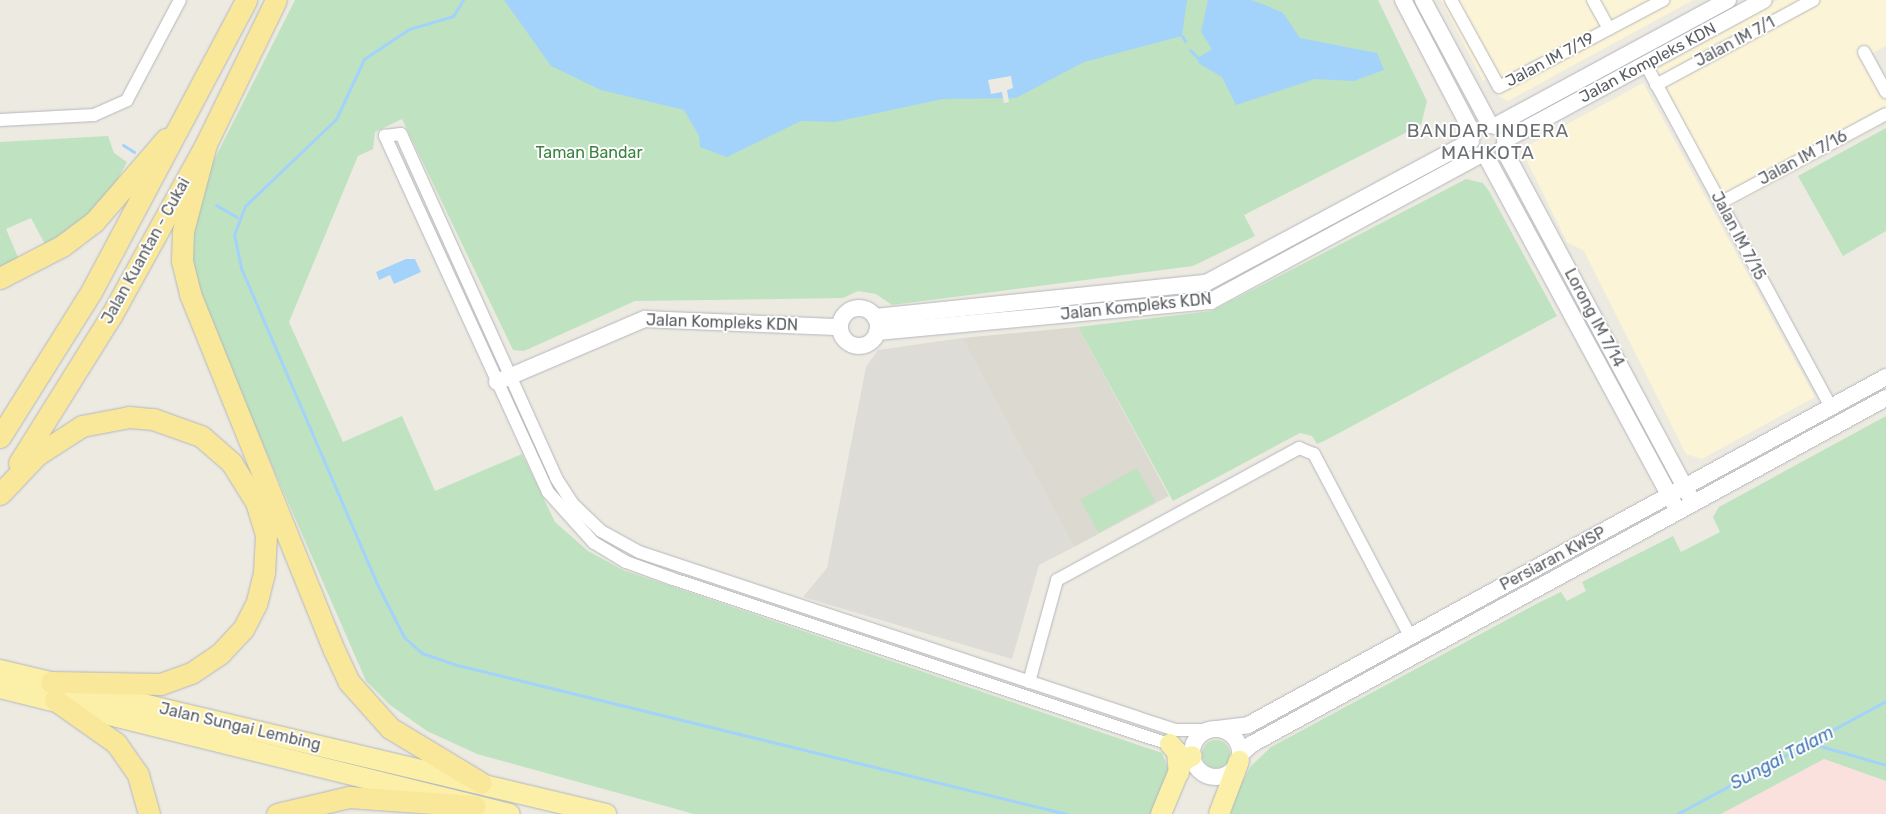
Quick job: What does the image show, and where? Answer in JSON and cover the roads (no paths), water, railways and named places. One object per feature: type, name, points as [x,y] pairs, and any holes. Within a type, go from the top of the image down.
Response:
[{"type":"highway","name":"Jalan Kuantan - Cukai","points":[[0,437],[91,292],[184,121],[246,0]]},
{"type":"highway","name":"Jalan Kuantan - Cukai","points":[[0,494],[111,316],[206,144],[276,0]]},
{"type":"highway","points":[[0,278],[62,246],[94,222],[184,121]]},
{"type":"highway","points":[[206,144],[183,231],[182,261],[190,294],[334,650],[349,682],[390,728],[480,783]]},
{"type":"highway","points":[[0,494],[37,455],[82,426],[129,417],[153,419],[201,436],[231,462],[256,502],[266,535],[264,573],[256,604],[243,629],[222,653],[191,673],[161,684],[52,691]]},
{"type":"highway","points":[[52,691],[116,743],[138,775],[149,814]]},
{"type":"highway","points":[[277,814],[349,797],[475,806]]},
{"type":"main road","name":"Jalan Sungai Lembing","points":[[0,670],[52,691],[510,814]]},
{"type":"main road","name":"Jalan Sungai Lembing","points":[[0,688],[52,691],[480,783],[606,814]]},
{"type":"main road","points":[[1170,744],[1177,752],[1179,773]]},
{"type":"main road","points":[[1161,814],[1184,759],[1192,754]]},
{"type":"main road","points":[[1219,814],[1240,758]]},
{"type":"street","points":[[0,120],[94,115],[127,100],[180,0]]},
{"type":"street","name":"Lorong IM 7/14","points":[[1403,0],[1472,137],[1678,511]]},
{"type":"street","name":"Lorong IM 7/14","points":[[1423,0],[1504,144],[1693,502]]},
{"type":"street","name":"Jalan IM 7/19","points":[[1451,0],[1499,87],[1663,0]]},
{"type":"street","points":[[1593,0],[1609,29]]},
{"type":"street","name":"Jalan Kompleks KDN","points":[[876,325],[1206,284],[1472,137],[1728,0]]},
{"type":"street","name":"Jalan Kompleks KDN","points":[[876,325],[1211,301],[1484,156],[1764,0]]},
{"type":"street","name":"Jalan IM 7/1","points":[[1656,84],[1813,0]]},
{"type":"street","points":[[1864,52],[1886,92]]},
{"type":"street","name":"Jalan IM 7/15","points":[[1646,65],[1831,407]]},
{"type":"street","name":"Jalan IM 7/16","points":[[1720,203],[1886,114]]},
{"type":"street","points":[[1214,729],[1199,736],[1192,754],[1010,682],[782,599],[639,552],[601,531],[562,488],[401,134],[387,135],[384,141],[552,499],[594,543],[639,567],[777,614],[1010,682],[1029,682],[1174,730],[1214,729],[1236,739],[1240,758]]},
{"type":"street","points":[[1206,284],[1211,301]]},
{"type":"street","points":[[856,308],[876,325],[871,342],[856,346],[846,342],[839,328],[842,317],[856,308]]},
{"type":"street","name":"Jalan Kompleks KDN","points":[[497,382],[644,319],[839,328]]},
{"type":"street","name":"Persiaran KWSP","points":[[1214,729],[1248,725],[1886,377]]},
{"type":"street","name":"Persiaran KWSP","points":[[1192,754],[1202,772],[1216,777],[1231,772],[1252,744],[1886,398]]},
{"type":"street","points":[[1815,416],[1824,432]]},
{"type":"street","points":[[1029,682],[1057,580],[1299,448],[1314,454],[1410,636]]},
{"type":"street","points":[[777,614],[782,599]]},
{"type":"street","points":[[1426,627],[1435,643]]},
{"type":"water","points":[[504,0],[1187,0],[1182,36],[1084,62],[1016,98],[943,99],[835,122],[801,121],[727,157],[700,147],[699,136],[684,110],[601,90],[551,66]]},
{"type":"water","points":[[1208,0],[1251,0],[1265,5],[1283,13],[1300,38],[1377,53],[1384,70],[1354,81],[1315,79],[1236,105],[1222,77],[1198,63],[1199,57],[1212,49],[1201,32]]},
{"type":"water","points":[[406,259],[415,259],[421,272],[394,284],[390,275],[379,280],[376,272]]},
{"type":"waterway","points":[[463,0],[453,16],[409,29],[364,59],[336,119],[245,206],[234,234],[241,268],[376,582],[404,637],[422,653],[457,665],[1067,814]]},
{"type":"waterway","points":[[1182,36],[1185,41]]},
{"type":"waterway","points":[[1190,50],[1199,59]]},
{"type":"waterway","points":[[123,145],[134,152]]},
{"type":"waterway","points":[[216,205],[237,217]]},
{"type":"waterway","name":"Sungai Talam","points":[[1677,814],[1886,701]]},
{"type":"waterway","points":[[1810,743],[1886,765]]},
{"type":"district","name":"BANDAR INDERA MAHKOTA","points":[[1488,142]]},
{"type":"park label","name":"Taman Bandar","points":[[589,153]]}]
